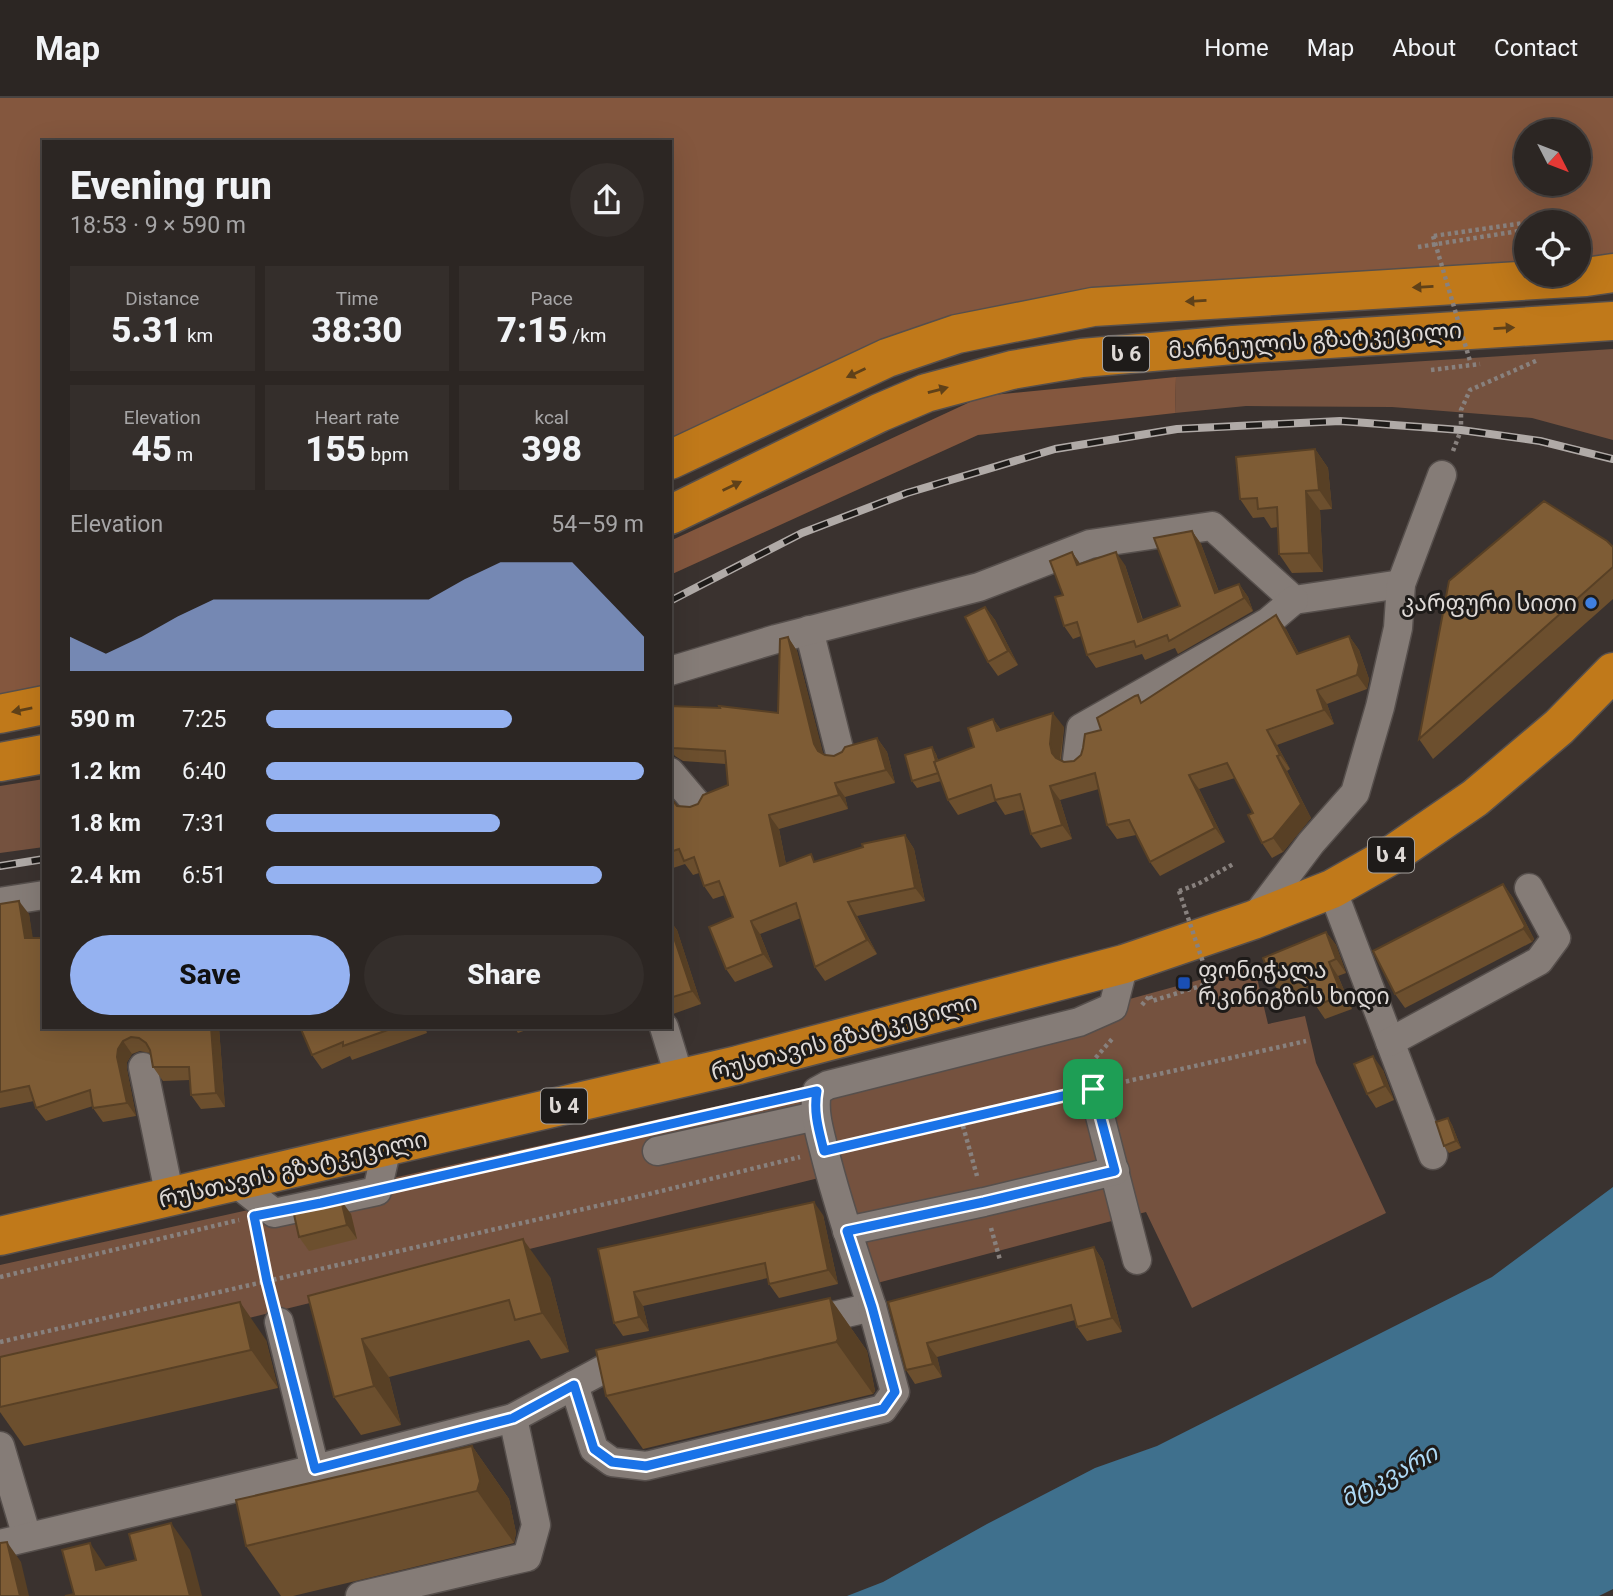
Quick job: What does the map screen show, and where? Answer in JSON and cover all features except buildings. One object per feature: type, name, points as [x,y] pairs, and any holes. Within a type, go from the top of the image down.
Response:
[{"type":"highway","name":"მარნეულის გზატკეცილი","points":[[672,459],[887,358],[957,334],[1079,309],[1586,277],[1613,273]]},
{"type":"highway","name":"მარნეულის გზატკეცილი","points":[[672,514],[878,413],[926,393],[1012,370],[1082,358],[1233,345],[1613,321]]},
{"type":"highway","name":"რუსთავის გზატკეცილი","points":[[0,1236],[738,1065],[1124,964],[1253,920],[1332,889],[1392,855],[1475,798],[1559,727],[1613,672]]},
{"type":"highway","points":[[0,713],[42,705]]},
{"type":"highway","points":[[0,762],[42,754]]},
{"type":"street","points":[[1253,920],[1311,843],[1355,793],[1380,707],[1398,628],[1401,584],[1442,475]]},
{"type":"street","points":[[672,670],[809,630],[979,587],[1090,544],[1212,527],[1294,600]]},
{"type":"street","points":[[1077,760],[1081,728],[1268,622],[1294,600],[1401,584]]},
{"type":"street","points":[[809,630],[840,753]]},
{"type":"street","points":[[672,774],[697,804]]},
{"type":"street","points":[[1390,1042],[1538,961],[1556,938],[1529,888]]},
{"type":"street","points":[[1332,889],[1433,1155]]},
{"type":"street","points":[[0,902],[42,895]]},
{"type":"street","points":[[574,1385],[594,1449],[612,1462],[646,1466],[883,1409],[895,1392],[872,1307],[833,1189],[816,1116],[814,1102],[817,1091],[828,1085],[1079,1022],[1113,1007],[1124,964]]},
{"type":"street","points":[[665,1029],[680,1079]]},
{"type":"street","points":[[143,1067],[170,1197]]},
{"type":"street","points":[[1085,1080],[1115,1171],[1138,1260]]},
{"type":"street","points":[[650,1141],[816,1116]]},
{"type":"street","points":[[235,1182],[264,1214],[377,1191],[387,1147]]},
{"type":"street","points":[[847,1231],[1115,1171]]},
{"type":"street","points":[[778,1328],[872,1307]]},
{"type":"street","points":[[279,1322],[315,1469]]},
{"type":"street","points":[[0,1446],[13,1540],[315,1469],[513,1418],[604,1369],[657,1356]]},
{"type":"street","points":[[360,1596],[527,1558],[536,1525],[513,1418]]},
{"type":"path","points":[[1418,247],[1525,230],[1524,223],[1433,236],[1470,361]]},
{"type":"path","points":[[1442,475],[1461,430],[1461,410],[1470,390],[1543,357]]},
{"type":"path","points":[[1142,1005],[1150,995],[1152,1000],[1210,983],[1178,891],[1198,884],[1236,863]]},
{"type":"path","points":[[0,1342],[645,1195],[1063,1096],[1085,1080],[1115,1035]]},
{"type":"path","points":[[1063,1096],[1085,1080],[1306,1041]]},
{"type":"path","points":[[377,1191],[650,1141]]},
{"type":"path","points":[[0,1276],[264,1214],[267,1281],[279,1322]]},
{"type":"shaded area","points":[[0,98],[1613,98],[1613,257],[1591,259],[1591,210],[1514,210],[1514,263],[1405,269],[946,317],[672,442],[672,140],[42,140],[42,687],[0,697]]},
{"type":"shaded area","points":[[1613,349],[1613,440],[1532,418],[1392,407],[1246,406],[1175,413],[1176,377]]},
{"type":"shaded area","points":[[1176,377],[1175,413],[978,435],[672,574],[672,540],[983,396]]},
{"type":"shaded area","points":[[42,779],[42,847],[0,853],[0,786]]},
{"type":"shaded area","points":[[1254,965],[1268,1024],[1305,1016],[1316,1063],[1386,1213],[1192,1308],[1146,1212],[862,1287],[835,1174],[0,1379],[0,1265],[830,1081]]},
{"type":"water","name":"მტკვარი","points":[[1613,1187],[1613,1589],[1599,1596],[847,1596],[883,1582],[1095,1468],[1157,1446],[1492,1277]]},
{"type":"railway","points":[[672,600],[802,533],[907,493],[1055,449],[1177,429],[1340,421],[1461,430],[1540,441],[1613,459]]},
{"type":"railway","points":[[0,866],[42,859]]},
{"type":"place","name":"კარფური სითი","points":[[1591,603]]},
{"type":"place","name":"ფონიჭალა რკინიგზის ხიდი","points":[[1184,983]]},
{"type":"route","points":[[1093,1089],[1115,1171],[847,1231],[872,1307],[895,1392],[883,1409],[646,1466],[612,1462],[594,1449],[574,1385],[513,1418],[315,1469],[267,1281],[254,1216],[817,1091],[814,1102],[824,1151],[1093,1089]]}]
